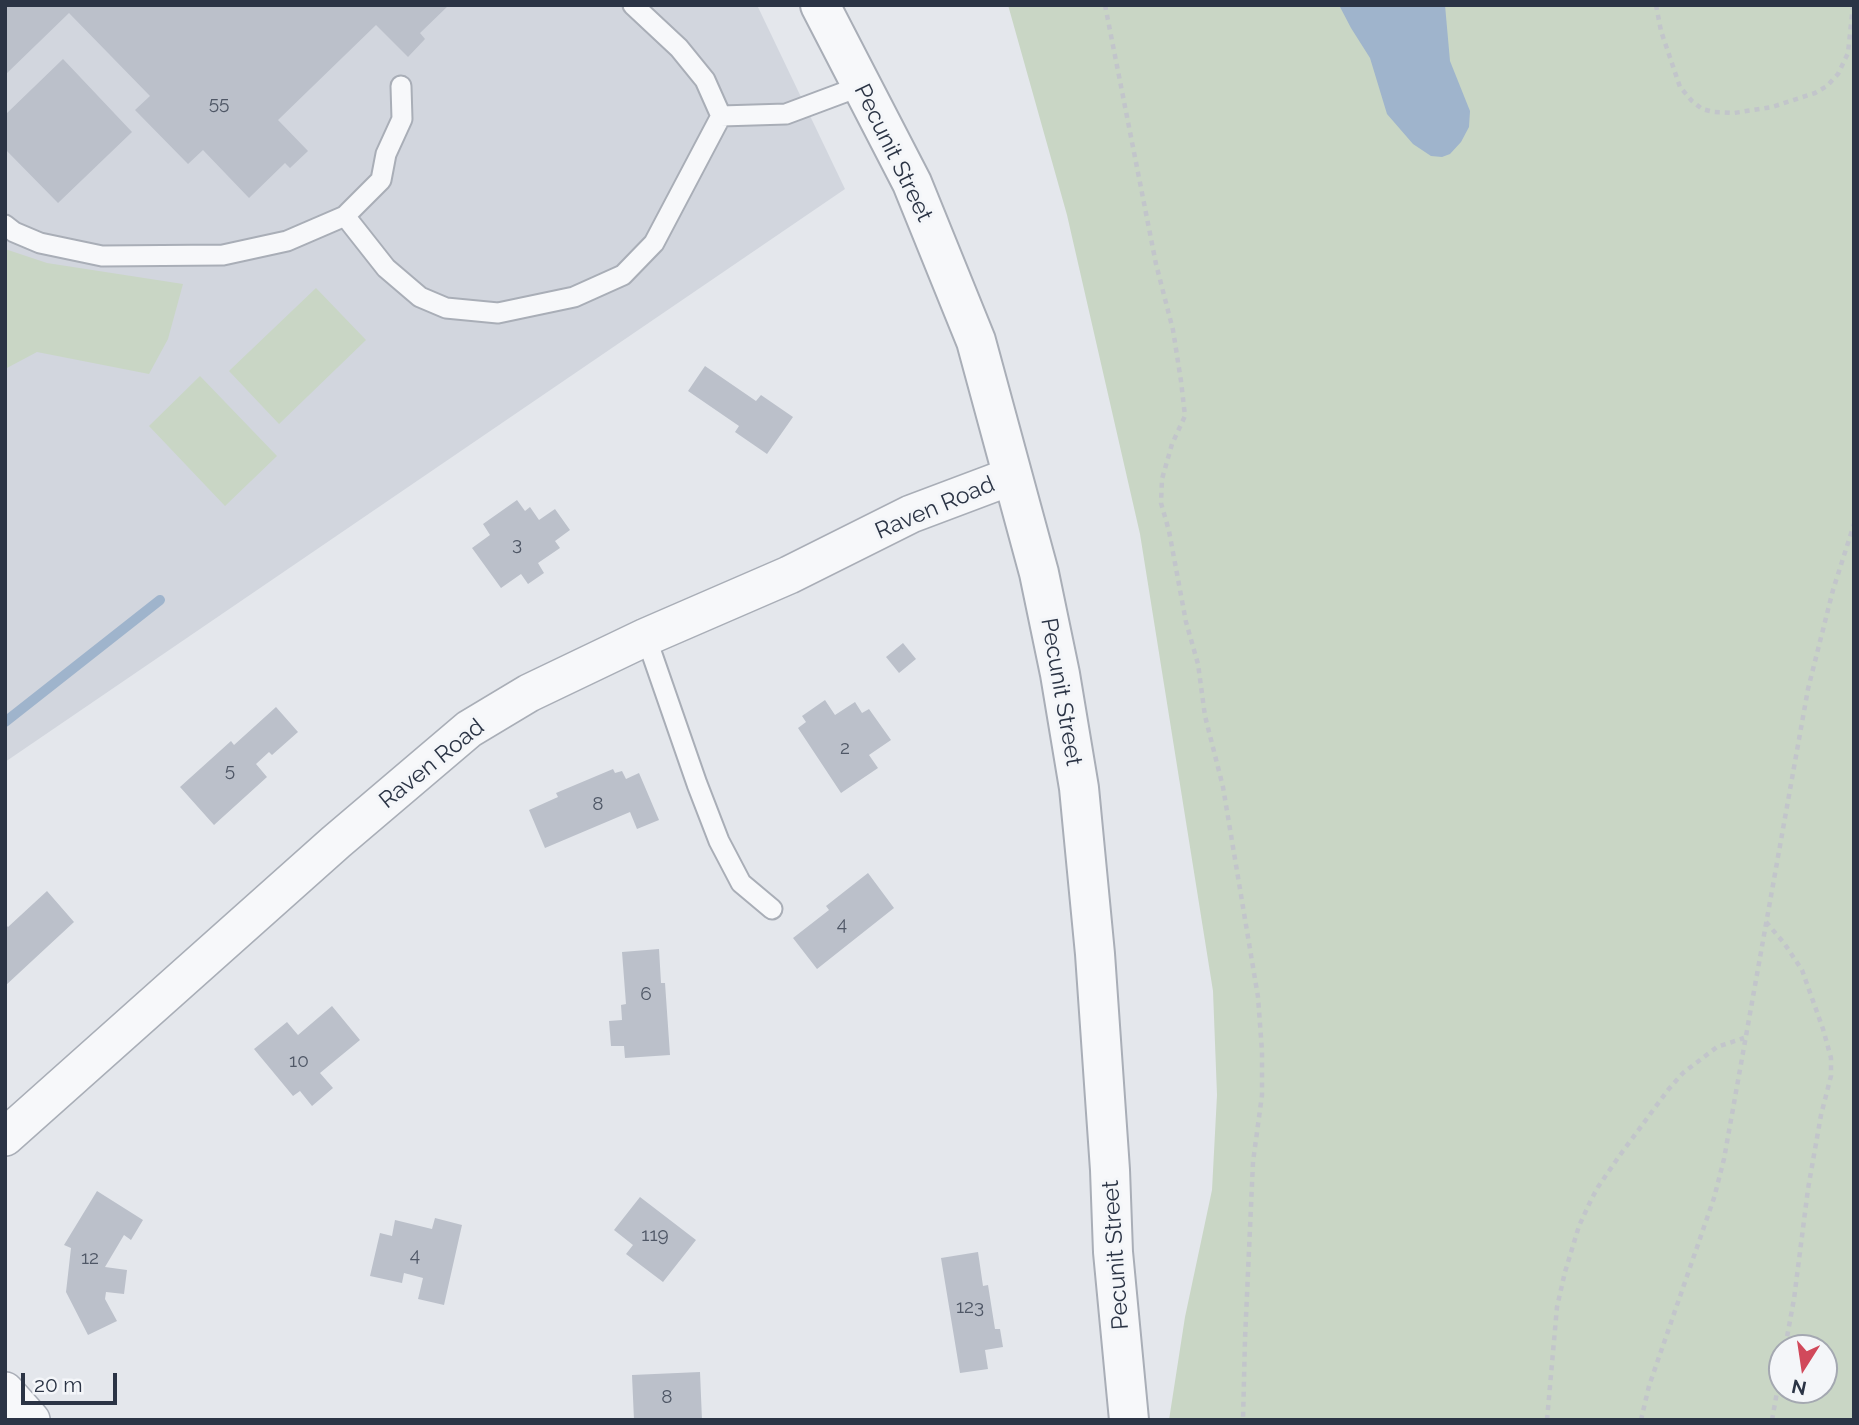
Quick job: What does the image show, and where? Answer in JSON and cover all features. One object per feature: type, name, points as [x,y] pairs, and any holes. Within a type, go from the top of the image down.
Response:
[{"type":"street","name":"Pecunit Street","points":[[820,5],[912,183],[976,341],[1039,573],[1060,674],[1079,788],[1095,954],[1113,1252],[1129,1420]]},
{"type":"street","name":"Raven Road","points":[[5,1137],[326,851],[469,729],[530,693],[646,637],[789,575],[911,514],[1012,476]]},
{"type":"street","points":[[5,1391],[32,1420]]},
{"type":"lane","points":[[633,5],[679,48],[705,80],[721,116]]},
{"type":"lane","points":[[5,225],[14,232],[40,243],[102,256],[223,255],[287,241],[345,216],[381,180],[386,154],[402,119],[401,86]]},
{"type":"lane","points":[[721,116],[786,114],[861,86]]},
{"type":"lane","points":[[345,216],[386,268],[420,297],[446,308],[498,313],[574,297],[623,275],[654,243],[721,116]]},
{"type":"lane","points":[[646,637],[719,841],[741,883],[772,909]]},
{"type":"path","points":[[1105,5],[1156,264],[1173,330],[1185,416],[1172,444],[1162,479],[1161,503],[1186,622],[1198,664],[1205,716],[1223,786],[1258,997],[1262,1095],[1253,1161],[1243,1420]]},
{"type":"path","points":[[1656,5],[1661,31],[1681,88],[1702,109],[1734,113],[1772,107],[1815,93],[1827,86],[1838,74],[1849,53],[1853,5]]},
{"type":"path","points":[[1641,1420],[1649,1386],[1714,1198],[1724,1159],[1808,689],[1833,590],[1854,524]]},
{"type":"path","points":[[1766,922],[1802,970],[1824,1029],[1830,1058],[1830,1076],[1808,1189],[1788,1334]]},
{"type":"path","points":[[1547,1420],[1557,1307],[1579,1226],[1595,1193],[1620,1155],[1683,1073],[1717,1047],[1744,1038]]},
{"type":"shaded area","points":[[5,5],[757,5],[845,189],[5,762]]},
{"type":"green space","points":[[1008,5],[1854,5],[1854,1420],[1169,1420],[1185,1317],[1212,1190],[1217,1095],[1213,991],[1140,534],[1067,215]]},
{"type":"green space","points":[[5,249],[47,263],[183,284],[168,339],[149,374],[37,352],[5,369]]},
{"type":"green space","points":[[316,288],[366,340],[279,424],[229,371]]},
{"type":"green space","points":[[200,376],[277,456],[225,506],[149,426]]},
{"type":"water","points":[[1339,5],[1445,5],[1450,61],[1470,111],[1469,127],[1450,154],[1442,157],[1431,156],[1413,144],[1387,114],[1370,58]]},
{"type":"building","points":[[5,5],[449,5],[420,33],[425,39],[408,57],[376,25],[278,120],[308,151],[290,168],[285,163],[249,198],[203,150],[188,164],[135,110],[150,96],[69,13],[5,75]]},
{"type":"building","points":[[63,59],[132,132],[58,203],[5,149],[5,115]]},
{"type":"building","points":[[705,366],[756,401],[761,395],[793,417],[767,454],[735,432],[739,426],[688,391]]},
{"type":"building","points":[[517,500],[525,511],[530,507],[539,520],[555,509],[570,530],[555,541],[560,548],[538,563],[544,573],[528,584],[521,574],[501,588],[472,548],[490,535],[483,524]]},
{"type":"building","points":[[903,643],[916,659],[899,673],[886,657]]},
{"type":"building","points":[[825,700],[835,715],[855,702],[862,713],[869,709],[891,740],[869,755],[878,768],[841,793],[798,728],[806,722],[802,716]]},
{"type":"building","points":[[276,707],[298,732],[272,755],[269,752],[256,764],[267,777],[214,825],[180,787],[231,741],[234,745]]},
{"type":"building","points":[[613,769],[615,773],[622,771],[626,779],[639,773],[659,820],[637,829],[630,812],[545,848],[529,810],[558,797],[556,793]]},
{"type":"building","points":[[868,873],[894,908],[817,969],[793,938],[829,910],[826,906]]},
{"type":"building","points":[[47,891],[74,922],[5,986],[5,924],[8,927]]},
{"type":"building","points":[[659,949],[661,983],[665,983],[670,1055],[625,1058],[624,1046],[611,1046],[609,1021],[622,1020],[621,1005],[626,1004],[622,952]]},
{"type":"building","points":[[332,1006],[360,1040],[320,1073],[333,1088],[312,1106],[300,1091],[293,1096],[254,1049],[287,1022],[298,1035]]},
{"type":"building","points":[[97,1191],[143,1220],[131,1240],[124,1235],[105,1267],[127,1270],[124,1294],[106,1292],[105,1299],[117,1321],[88,1335],[66,1292],[71,1248],[64,1245]]},
{"type":"building","points":[[640,1197],[696,1240],[663,1282],[626,1254],[633,1245],[614,1230]]},
{"type":"building","points":[[435,1218],[462,1225],[444,1305],[418,1299],[423,1278],[404,1273],[402,1283],[370,1276],[380,1233],[392,1236],[395,1220],[432,1229]]},
{"type":"building","points":[[978,1252],[983,1286],[988,1285],[995,1329],[1000,1329],[1003,1347],[985,1350],[988,1369],[960,1373],[941,1258]]},
{"type":"building","points":[[700,1372],[702,1420],[634,1420],[632,1375]]},
{"type":"waterway","points":[[5,722],[160,600]]}]
